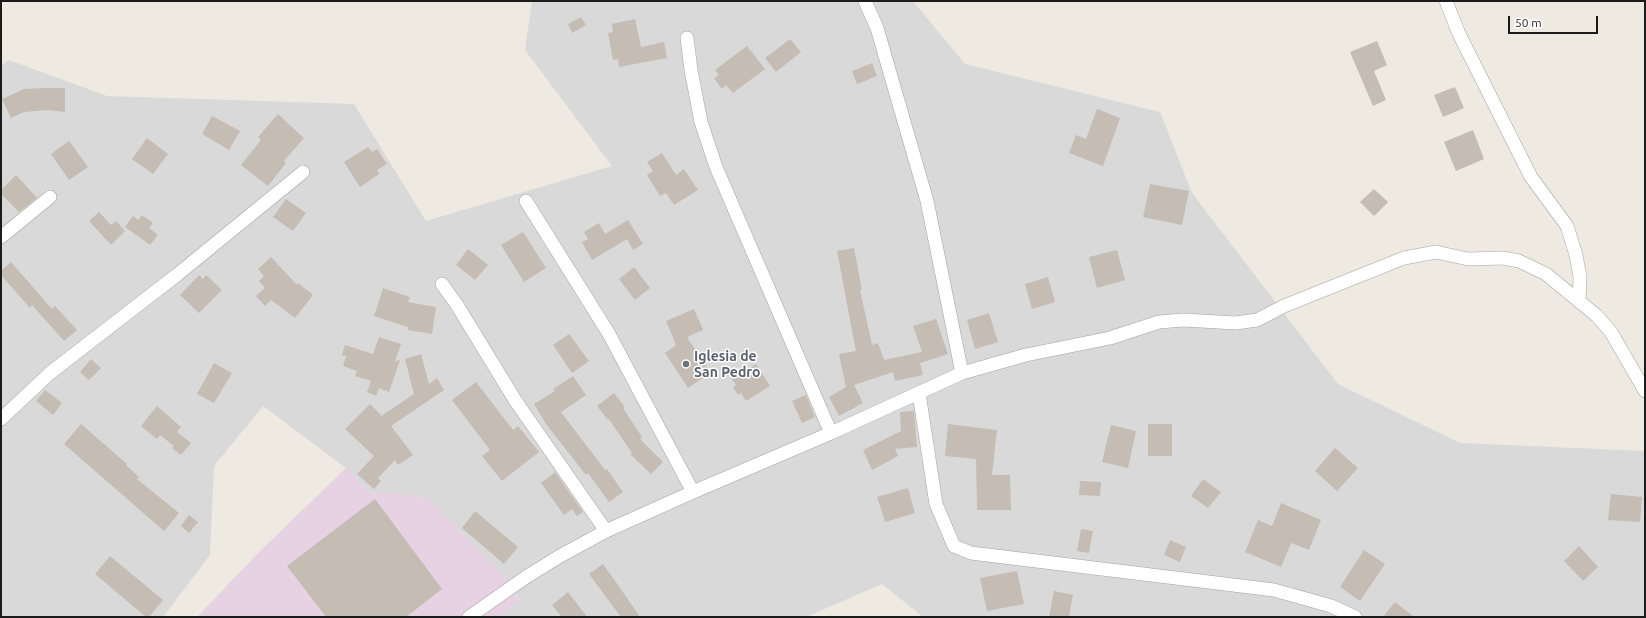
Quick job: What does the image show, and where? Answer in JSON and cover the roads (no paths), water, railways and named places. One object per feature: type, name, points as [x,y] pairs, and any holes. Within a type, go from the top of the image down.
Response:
[{"type":"street","points":[[865,1],[877,28],[927,201],[962,374]]},
{"type":"street","points":[[1446,1],[1459,34],[1531,178],[1566,226],[1580,277],[1579,301]]},
{"type":"street","points":[[687,38],[691,70],[701,122],[716,167],[831,433]]},
{"type":"street","points":[[3,412],[303,172]]},
{"type":"street","points":[[1,237],[50,197]]},
{"type":"street","points":[[526,201],[609,334],[693,492]]},
{"type":"street","points":[[469,617],[560,556],[606,531],[962,374],[1026,355],[1110,338],[1159,322],[1183,320],[1236,324],[1257,320],[1284,306],[1404,258],[1436,252],[1468,259],[1503,258],[1519,261],[1546,274],[1597,316],[1611,332],[1645,391]]},
{"type":"street","points":[[442,284],[457,305],[515,400],[606,531]]},
{"type":"street","points":[[919,393],[936,504],[954,546],[971,553],[1274,590],[1331,606],[1355,617]]},
{"type":"place","name":"Iglesia de San Pedro","points":[[686,364]]}]
